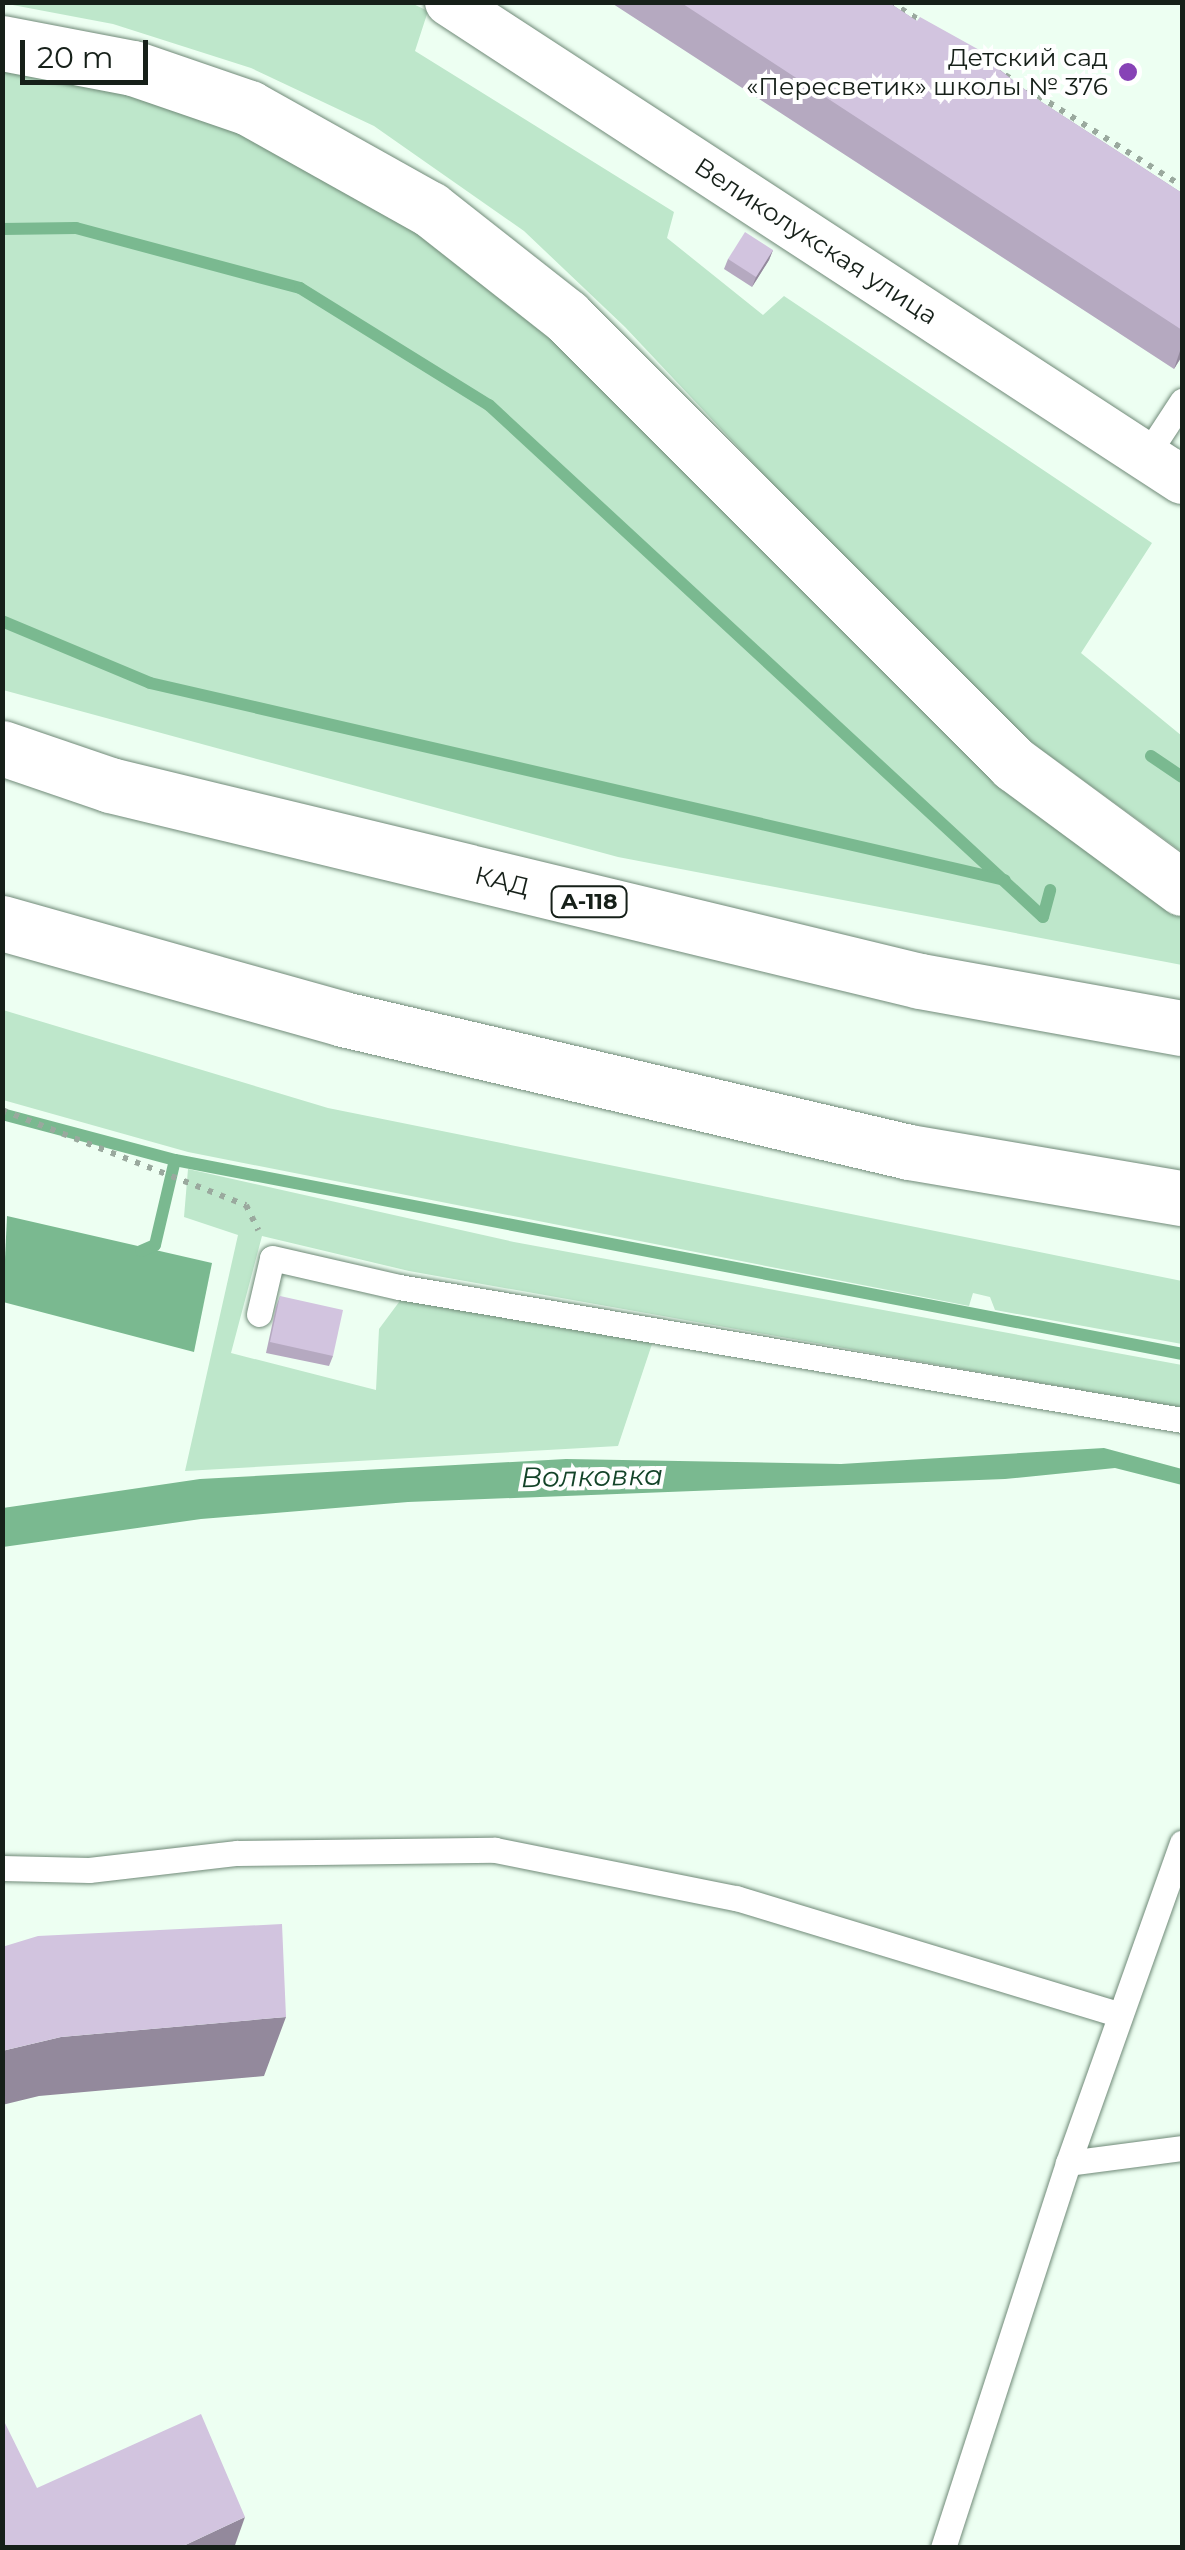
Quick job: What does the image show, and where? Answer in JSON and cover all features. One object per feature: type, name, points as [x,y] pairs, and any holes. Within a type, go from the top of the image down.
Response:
[{"type":"highway","points":[[2,43],[134,68],[249,108],[430,209],[566,316],[1014,764],[1182,888]]},
{"type":"highway","name":"КАД","points":[[2,748],[110,784],[901,977],[1182,1028]]},
{"type":"highway","points":[[2,924],[342,1019],[909,1152],[1182,1198]]},
{"type":"street","name":"Великолукская улица","points":[[451,3],[1164,468]]},
{"type":"lane","points":[[1164,468],[1182,401]]},
{"type":"lane","points":[[259,1314],[272,1258],[399,1287],[1182,1420]]},
{"type":"lane","points":[[943,2548],[1068,2163],[1182,1843]]},
{"type":"lane","points":[[2,1868],[90,1870],[237,1854],[495,1850],[736,1898],[1120,2015]]},
{"type":"lane","points":[[1068,2163],[1182,2148]]},
{"type":"path","points":[[890,2],[938,33]]},
{"type":"path","points":[[987,64],[1182,186]]},
{"type":"path","points":[[2,1110],[246,1205],[272,1258]]},
{"type":"shaded area","points":[[409,2],[428,11],[415,51],[674,212],[667,238],[763,315],[784,296],[1152,543],[1081,653],[1182,736],[1182,852],[1035,745],[915,635],[625,327],[524,231],[374,126],[251,68],[113,24],[2,3]]},
{"type":"shaded area","points":[[3,65],[125,87],[291,149],[464,260],[1182,914],[1182,965],[618,857],[3,690]]},
{"type":"shaded area","points":[[3,1010],[328,1108],[1182,1281],[1182,1344],[995,1310],[990,1297],[973,1293],[969,1306],[188,1152],[3,1100]]},
{"type":"shaded area","points":[[188,1169],[514,1242],[1182,1365],[1182,1408],[409,1271],[262,1236],[231,1353],[376,1390],[379,1329],[402,1298],[655,1335],[618,1446],[185,1471],[238,1235],[184,1217]]},
{"type":"water","points":[[7,1216],[212,1263],[194,1352],[3,1302]]},
{"type":"water","name":"Волковка","points":[[1104,1448],[1182,1469],[1182,1485],[1115,1468],[1005,1479],[408,1502],[201,1519],[3,1547],[3,1508],[200,1479],[566,1459],[841,1464]]},
{"type":"building","points":[[680,2],[888,2],[917,21],[920,17],[1001,62],[997,68],[1037,99],[1182,193],[1182,330]]},
{"type":"building","points":[[745,232],[773,250],[756,277],[728,259]]},
{"type":"building","points":[[280,1296],[343,1310],[333,1356],[270,1342]]},
{"type":"building","points":[[282,1924],[286,2017],[61,2037],[2,2051],[2,1947],[38,1936]]},
{"type":"building","points":[[201,2414],[245,2517],[179,2548],[2,2548],[2,2417],[37,2488]]},
{"type":"waterway","points":[[2,229],[76,228],[300,288],[489,405],[1043,917],[1050,890]]},
{"type":"waterway","points":[[2,621],[150,683],[1005,880]]},
{"type":"waterway","points":[[1151,756],[1182,777]]},
{"type":"waterway","points":[[2,1114],[175,1160],[1182,1354]]},
{"type":"waterway","points":[[141,1251],[155,1245],[175,1160]]},
{"type":"place","name":"Детский сад «Пересветик» школы № 376","points":[[1128,72]]}]
